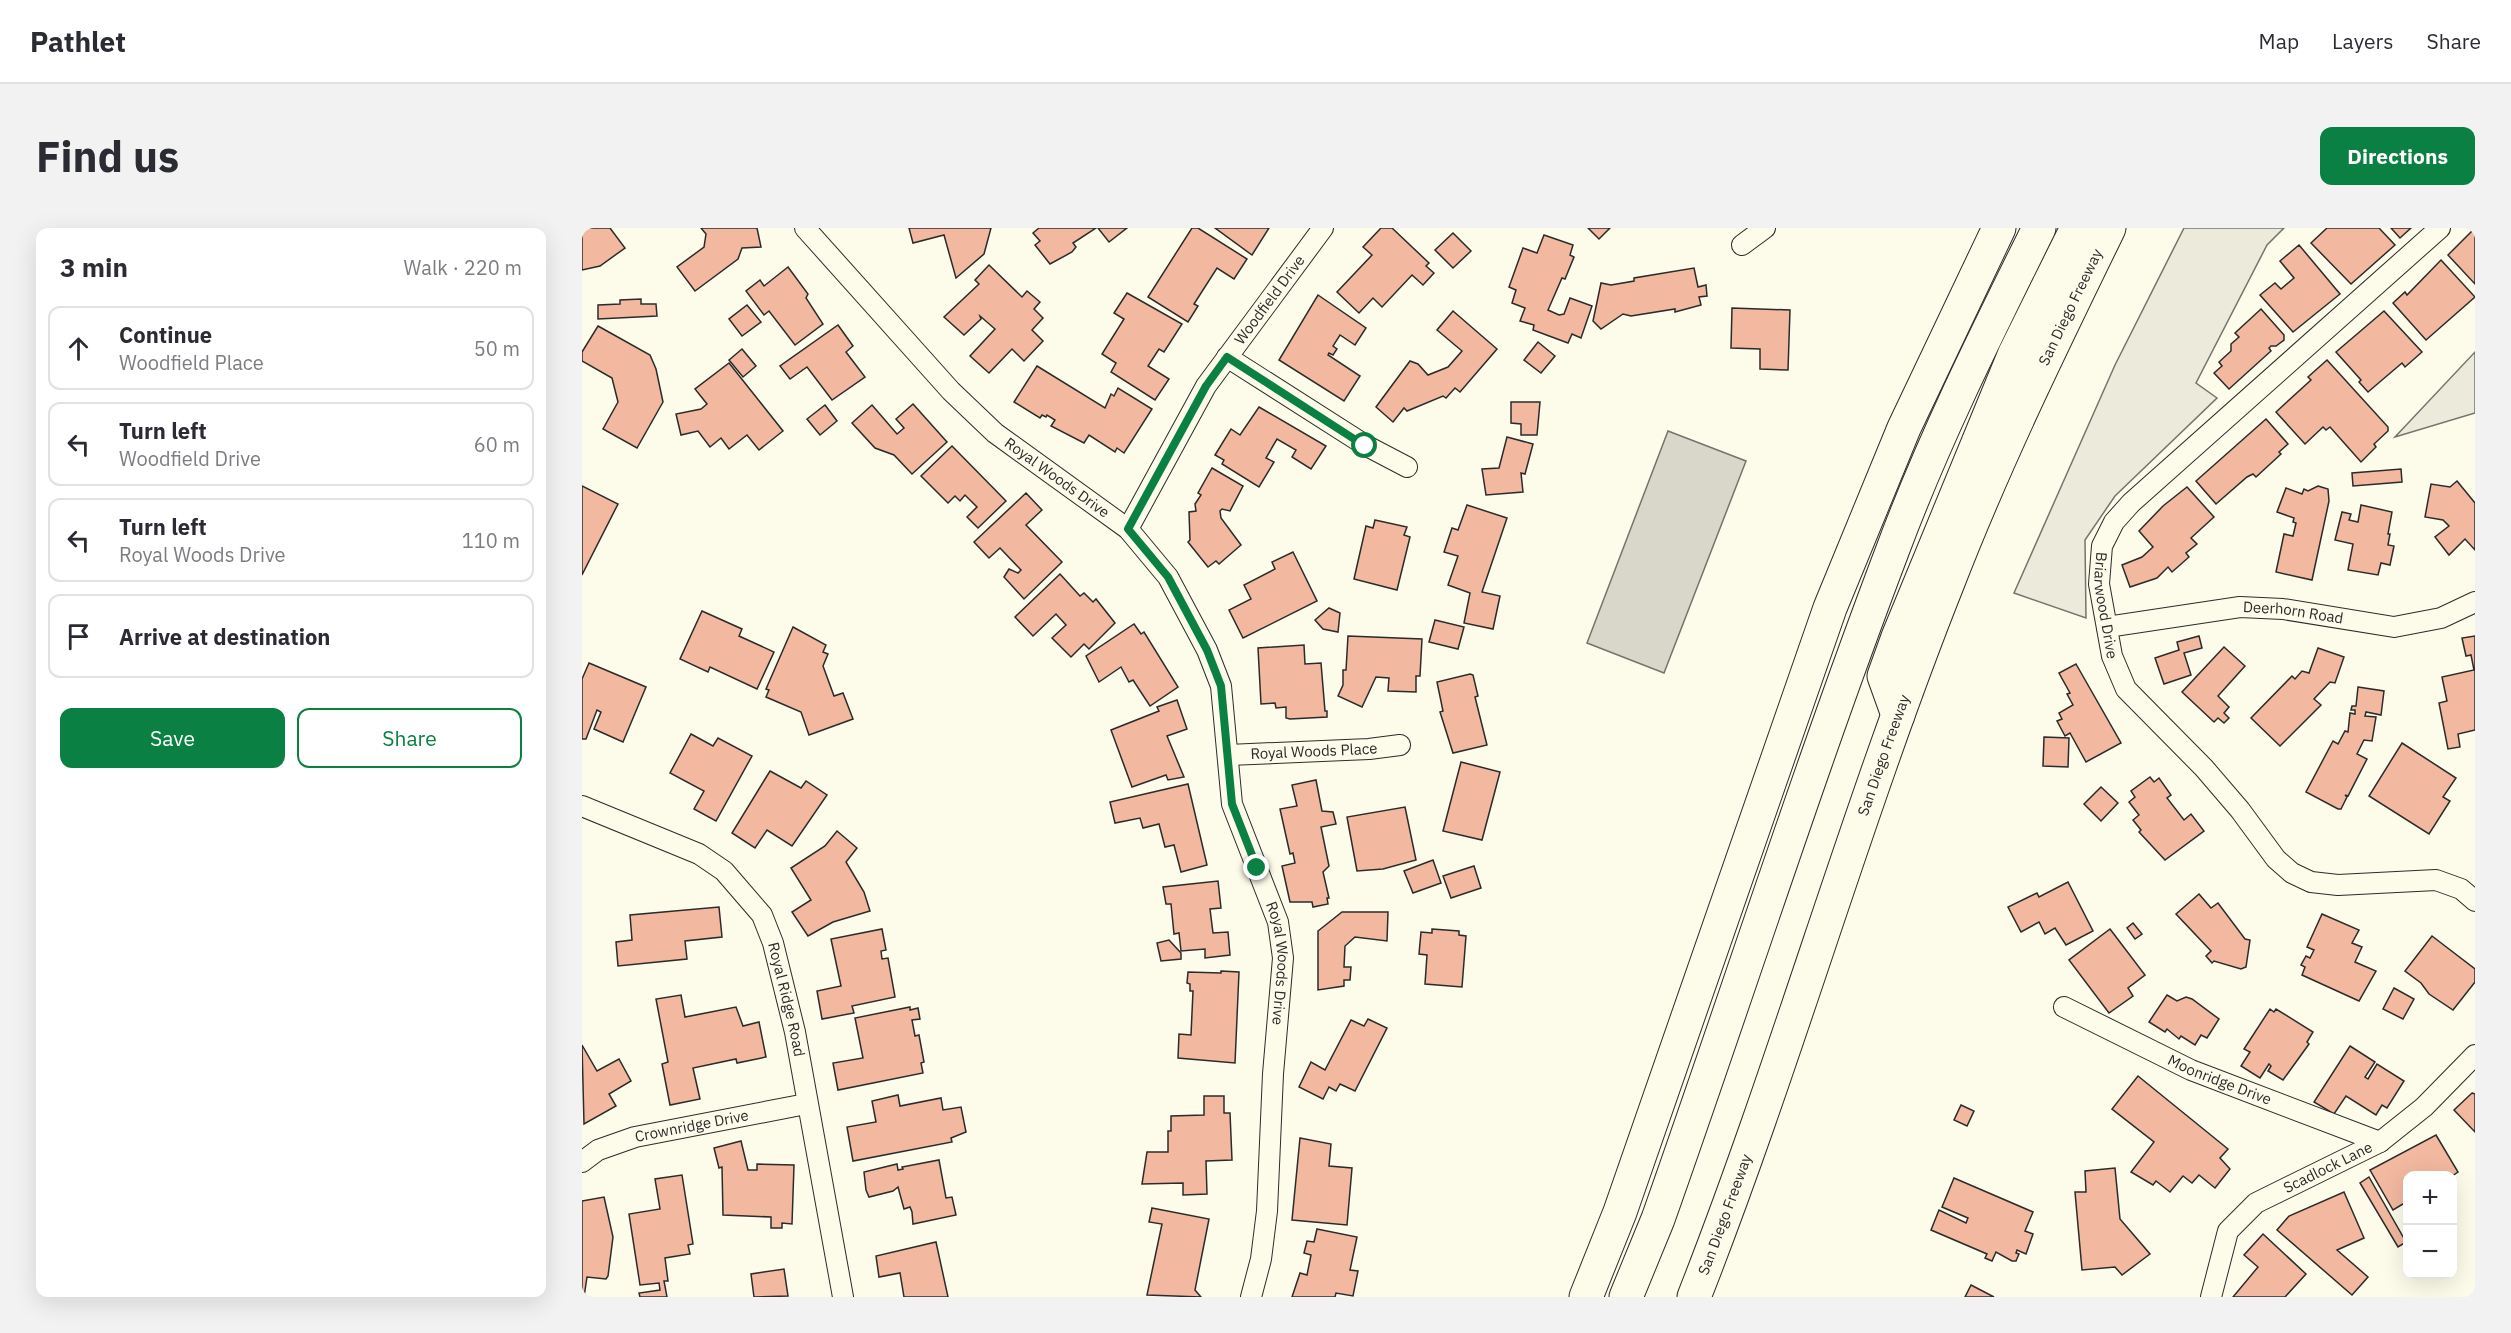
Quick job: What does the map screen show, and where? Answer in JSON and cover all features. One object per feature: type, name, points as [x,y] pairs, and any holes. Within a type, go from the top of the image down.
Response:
[{"type":"highway","points":[[1586,1297],[1620,1212],[1830,608],[1904,428],[1999,228]]},
{"type":"highway","points":[[1626,1297],[1662,1208],[1826,731],[1893,547],[1971,368],[2039,228]]},
{"type":"highway","points":[[1898,715],[1884,676],[1898,638],[2015,353],[2078,228]]},
{"type":"highway","name":"San Diego Freeway","points":[[1694,1297],[1750,1144],[1846,858],[1988,480],[2030,388],[2109,228]]},
{"type":"street","name":"Royal Woods Drive","points":[[805,228],[951,391],[995,433],[1128,529],[1168,577],[1207,650],[1221,686],[1232,804],[1278,922],[1282,958],[1273,1074],[1267,1211],[1261,1259],[1251,1297]]},
{"type":"street","name":"Woodfield Drive","points":[[1128,529],[1206,386],[1323,228]]},
{"type":"street","points":[[1742,245],[1765,228]]},
{"type":"street","name":"Briarwood Drive","points":[[2440,228],[2131,503],[2114,522],[2102,546],[2098,584],[2112,656],[2126,689],[2204,768],[2240,810],[2276,859],[2292,873],[2311,882],[2338,885],[2436,880],[2461,889],[2475,901]]},
{"type":"street","points":[[1227,357],[1365,446],[1407,467]]},
{"type":"street","name":"Deerhorn Road","points":[[2107,627],[2240,608],[2283,609],[2394,627],[2441,618],[2475,602]]},
{"type":"street","name":"Royal Woods Place","points":[[1228,754],[1369,749],[1400,745]]},
{"type":"street","name":"Royal Ridge Road","points":[[582,806],[699,854],[724,871],[762,915],[773,943],[795,1032],[806,1104],[843,1297]]},
{"type":"street","name":"Moonridge Drive","points":[[2064,1007],[2191,1070],[2380,1142]]},
{"type":"street","name":"Scadlock Lane","points":[[2211,1297],[2228,1231],[2256,1203],[2380,1142],[2424,1107],[2475,1054]]},
{"type":"street","name":"Crownridge Drive","points":[[582,1162],[598,1150],[634,1137],[806,1104]]},
{"type":"shaded area","points":[[2184,228],[2284,228],[2267,245],[2196,383],[2217,398],[2115,496],[2085,540],[2086,618],[2014,593],[2115,365]]},
{"type":"shaded area","points":[[2475,352],[2475,413],[2395,437]]},
{"type":"shaded area","points":[[1668,431],[1746,461],[1664,673],[1587,643]]},
{"type":"building","points":[[582,228],[610,228],[625,248],[600,266],[582,270]]},
{"type":"building","points":[[701,228],[757,228],[761,247],[742,248],[738,259],[695,291],[677,267],[704,247],[706,234]]},
{"type":"building","points":[[909,228],[991,228],[984,254],[956,278],[944,235],[913,243]]},
{"type":"building","points":[[1039,228],[1096,228],[1073,243],[1076,247],[1072,252],[1050,264],[1035,245],[1040,241],[1033,233]]},
{"type":"building","points":[[1098,228],[1127,228],[1109,242]]},
{"type":"building","points":[[1192,228],[1198,228],[1247,259],[1234,279],[1217,268],[1194,304],[1198,306],[1188,322],[1148,297]]},
{"type":"building","points":[[1215,228],[1269,228],[1252,255]]},
{"type":"building","points":[[1381,228],[1392,228],[1429,263],[1426,266],[1434,273],[1423,285],[1412,275],[1382,307],[1373,298],[1359,313],[1337,292],[1372,255],[1363,247]]},
{"type":"building","points":[[1588,228],[1610,228],[1599,239]]},
{"type":"building","points":[[2327,228],[2379,228],[2395,245],[2351,284],[2311,243]]},
{"type":"building","points":[[2391,228],[2411,228],[2400,238]]},
{"type":"building","points":[[2475,228],[2475,284],[2448,255]]},
{"type":"building","points":[[1453,233],[1471,251],[1453,268],[1435,250]]},
{"type":"building","points":[[1544,235],[1573,245],[1570,255],[1574,257],[1548,310],[1559,315],[1564,314],[1570,298],[1592,306],[1581,338],[1572,334],[1568,343],[1533,330],[1534,325],[1520,321],[1525,308],[1512,303],[1516,290],[1509,287],[1523,248],[1537,253]]},
{"type":"building","points":[[2299,245],[2340,294],[2293,332],[2260,295],[2275,283],[2281,289],[2294,278],[2280,261]]},
{"type":"building","points":[[2441,260],[2475,297],[2426,340],[2393,303],[2405,292],[2407,295]]},
{"type":"building","points":[[989,265],[1022,297],[1027,291],[1040,302],[1034,309],[1043,318],[1032,330],[1043,341],[1024,361],[1012,349],[989,373],[970,356],[995,329],[980,316],[981,319],[964,335],[944,317],[979,284],[975,280]]},
{"type":"building","points":[[788,267],[808,294],[806,298],[823,324],[795,345],[769,311],[764,315],[746,291],[760,280],[764,286]]},
{"type":"building","points":[[1694,268],[1698,287],[1706,285],[1707,296],[1699,297],[1701,305],[1675,312],[1675,309],[1631,316],[1623,314],[1601,329],[1593,321],[1601,283],[1611,285],[1634,281],[1634,278]]},
{"type":"building","points":[[1127,293],[1182,324],[1164,352],[1159,349],[1148,366],[1169,379],[1155,400],[1111,372],[1116,363],[1102,354],[1124,319],[1114,313]]},
{"type":"building","points":[[1318,295],[1366,328],[1355,345],[1340,335],[1333,346],[1337,349],[1333,355],[1329,353],[1328,355],[1360,376],[1344,401],[1279,360]]},
{"type":"building","points":[[641,299],[641,304],[656,304],[657,316],[598,319],[598,305],[620,304],[620,300]]},
{"type":"building","points":[[747,305],[761,322],[742,336],[729,319]]},
{"type":"building","points":[[1732,308],[1790,310],[1788,370],[1760,369],[1760,349],[1731,348]]},
{"type":"building","points":[[2261,309],[2284,335],[2284,340],[2276,346],[2271,346],[2269,348],[2271,351],[2229,389],[2214,373],[2222,366],[2219,362],[2231,351],[2231,344],[2239,337],[2235,333]]},
{"type":"building","points":[[1453,311],[1497,349],[1460,392],[1455,388],[1446,398],[1443,396],[1407,411],[1404,408],[1393,422],[1376,407],[1410,361],[1418,364],[1428,375],[1448,367],[1462,351],[1437,330]]},
{"type":"building","points":[[2384,311],[2422,352],[2405,367],[2402,363],[2368,392],[2359,382],[2361,380],[2336,352]]},
{"type":"building","points":[[838,325],[853,346],[846,352],[865,377],[832,400],[807,367],[790,379],[780,366]]},
{"type":"building","points":[[598,326],[650,355],[656,369],[663,402],[637,448],[603,429],[618,402],[612,378],[582,361],[582,352]]},
{"type":"building","points":[[1538,342],[1555,356],[1541,373],[1524,360]]},
{"type":"building","points":[[742,349],[756,366],[743,377],[729,360]]},
{"type":"building","points":[[2327,360],[2388,427],[2388,431],[2374,444],[2376,447],[2361,462],[2330,427],[2326,430],[2323,427],[2305,444],[2276,412],[2311,380],[2308,377]]},
{"type":"building","points":[[729,363],[783,431],[759,450],[747,435],[729,449],[721,438],[710,447],[698,431],[681,435],[676,414],[701,409],[707,404],[695,389]]},
{"type":"building","points":[[1037,366],[1105,408],[1111,394],[1114,396],[1118,388],[1152,409],[1124,453],[1117,448],[1115,452],[1089,435],[1084,443],[1051,426],[1055,420],[1047,415],[1046,417],[1042,415],[1040,418],[1014,402]]},
{"type":"building","points":[[1511,402],[1540,402],[1537,435],[1521,435],[1521,424],[1511,423]]},
{"type":"building","points":[[913,404],[947,442],[912,474],[894,455],[875,448],[852,423],[872,405],[897,434],[904,428],[896,419]]},
{"type":"building","points":[[825,405],[837,421],[820,435],[807,419]]},
{"type":"building","points":[[1259,407],[1326,446],[1311,469],[1292,457],[1296,450],[1277,439],[1266,458],[1274,462],[1259,487],[1222,464],[1224,460],[1215,455],[1231,429],[1240,435]]},
{"type":"building","points":[[2266,419],[2288,444],[2279,452],[2281,454],[2256,477],[2253,474],[2247,477],[2216,504],[2196,481]]},
{"type":"building","points":[[1507,437],[1533,444],[1525,474],[1521,473],[1523,492],[1486,495],[1482,469],[1499,468]]},
{"type":"building","points":[[952,446],[1006,501],[978,528],[967,517],[977,507],[965,495],[960,501],[955,496],[948,503],[921,476]]},
{"type":"building","points":[[1212,468],[1243,486],[1230,511],[1222,509],[1220,511],[1221,518],[1241,545],[1219,564],[1216,561],[1208,567],[1188,542],[1190,540],[1189,512],[1196,511],[1195,504],[1201,495],[1198,493]]},
{"type":"building","points":[[2401,469],[2402,482],[2353,486],[2352,473]]},
{"type":"building","points":[[2457,481],[2475,503],[2475,550],[2465,539],[2449,555],[2435,537],[2449,526],[2443,520],[2425,517],[2431,484],[2450,487]]},
{"type":"building","points":[[582,486],[618,504],[582,575]]},
{"type":"building","points":[[2318,486],[2328,489],[2329,501],[2312,580],[2276,572],[2284,534],[2293,536],[2296,523],[2293,522],[2294,518],[2277,512],[2286,488],[2302,494],[2304,489],[2308,491]]},
{"type":"building","points":[[2187,487],[2214,517],[2191,538],[2197,544],[2186,553],[2189,557],[2172,572],[2168,567],[2157,578],[2130,587],[2122,565],[2142,557],[2153,547],[2139,531],[2163,506]]},
{"type":"building","points":[[1026,493],[1042,510],[1026,525],[1062,562],[1024,599],[1004,577],[1009,569],[1018,573],[1021,570],[1000,548],[989,558],[974,542]]},
{"type":"building","points":[[1467,505],[1507,518],[1482,592],[1500,596],[1493,629],[1464,623],[1470,593],[1448,585],[1458,556],[1444,552],[1452,528],[1458,530]]},
{"type":"building","points":[[2361,505],[2392,512],[2388,545],[2394,546],[2390,565],[2381,563],[2378,575],[2348,570],[2353,544],[2335,540],[2342,512],[2351,514],[2349,520],[2358,522]]},
{"type":"building","points":[[1375,520],[1407,527],[1404,535],[1410,537],[1397,590],[1354,579],[1366,526],[1373,528]]},
{"type":"building","points":[[1293,552],[1317,601],[1243,638],[1229,610],[1251,599],[1244,585],[1275,569],[1272,562]]},
{"type":"building","points":[[1060,574],[1080,596],[1084,593],[1093,602],[1096,599],[1115,623],[1089,649],[1084,644],[1071,657],[1052,638],[1066,625],[1056,614],[1033,636],[1015,617]]},
{"type":"building","points":[[1329,608],[1340,613],[1338,632],[1323,629],[1315,620]]},
{"type":"building","points":[[702,611],[742,629],[739,636],[774,652],[757,689],[710,667],[708,672],[680,659]]},
{"type":"building","points":[[1435,620],[1464,627],[1458,649],[1429,642]]},
{"type":"building","points":[[1134,624],[1141,634],[1144,632],[1178,687],[1150,706],[1133,680],[1129,682],[1121,667],[1099,682],[1086,656]]},
{"type":"building","points":[[793,627],[826,645],[823,652],[828,654],[823,666],[834,696],[843,693],[853,719],[809,735],[801,712],[766,697],[769,690],[766,689]]},
{"type":"building","points":[[1348,636],[1422,639],[1420,676],[1416,676],[1416,692],[1388,691],[1389,678],[1376,677],[1362,707],[1338,696],[1343,685],[1343,670],[1346,670]]},
{"type":"building","points":[[2199,636],[2202,648],[2184,653],[2191,675],[2164,684],[2155,658],[2179,650],[2177,642]]},
{"type":"building","points":[[2475,636],[2475,730],[2458,734],[2460,747],[2448,749],[2439,703],[2447,701],[2442,677],[2474,670],[2471,655],[2466,656],[2462,638]]},
{"type":"building","points":[[1304,645],[1305,664],[1321,663],[1327,717],[1290,719],[1286,718],[1286,707],[1276,708],[1275,703],[1261,704],[1258,648]]},
{"type":"building","points":[[2224,647],[2245,666],[2218,696],[2229,707],[2224,713],[2229,718],[2224,723],[2218,718],[2214,722],[2182,692]]},
{"type":"building","points":[[2318,648],[2344,657],[2335,683],[2330,682],[2314,699],[2321,705],[2280,746],[2251,718],[2292,676],[2295,679],[2302,671],[2309,673]]},
{"type":"building","points":[[589,663],[646,687],[623,742],[594,729],[601,712],[597,710],[586,739],[582,739],[582,679]]},
{"type":"building","points":[[2076,664],[2121,743],[2086,762],[2070,733],[2065,736],[2057,721],[2062,719],[2059,713],[2073,705],[2067,694],[2070,693],[2059,673]]},
{"type":"building","points":[[1473,675],[1478,696],[1475,697],[1487,745],[1453,753],[1440,712],[1443,711],[1437,682]]},
{"type":"building","points":[[2358,687],[2384,691],[2381,715],[2366,712],[2365,716],[2376,717],[2372,741],[2364,740],[2357,754],[2367,759],[2348,796],[2345,795],[2347,797],[2341,809],[2338,809],[2306,792],[2333,741],[2338,744],[2345,731],[2348,732],[2350,713],[2355,714],[2355,710],[2351,710],[2352,706],[2356,706]]},
{"type":"building","points":[[1177,700],[1187,729],[1167,736],[1184,777],[1168,780],[1166,775],[1132,787],[1111,730],[1159,711],[1157,707]]},
{"type":"building","points":[[691,734],[713,746],[718,738],[752,756],[716,821],[694,809],[704,791],[670,773]]},
{"type":"building","points":[[2044,737],[2069,738],[2068,767],[2043,766]]},
{"type":"building","points":[[2402,743],[2456,778],[2443,797],[2450,801],[2429,834],[2369,796]]},
{"type":"building","points":[[1461,762],[1500,772],[1482,840],[1443,831]]},
{"type":"building","points":[[770,771],[801,788],[806,781],[827,795],[792,846],[767,830],[755,848],[732,833]]},
{"type":"building","points":[[2150,777],[2154,782],[2159,778],[2171,795],[2167,798],[2184,820],[2191,814],[2204,831],[2165,860],[2139,832],[2141,830],[2133,820],[2139,815],[2129,802],[2135,797],[2131,791]]},
{"type":"building","points":[[1316,780],[1322,811],[1333,812],[1336,824],[1321,827],[1329,866],[1323,872],[1329,898],[1327,898],[1328,904],[1313,907],[1312,902],[1290,902],[1282,866],[1295,863],[1293,853],[1290,854],[1280,809],[1297,806],[1292,785]]},
{"type":"building","points":[[1188,784],[1207,865],[1181,872],[1174,845],[1165,847],[1159,824],[1143,828],[1140,818],[1115,823],[1110,802]]},
{"type":"building","points":[[2101,787],[2118,803],[2101,821],[2084,804]]},
{"type":"building","points":[[1405,807],[1416,860],[1383,869],[1357,871],[1347,817]]},
{"type":"building","points":[[837,831],[857,848],[846,862],[864,892],[870,911],[833,922],[808,936],[792,912],[811,900],[791,868],[825,846]]},
{"type":"building","points":[[1433,860],[1441,883],[1413,893],[1404,871]]},
{"type":"building","points":[[1474,866],[1481,888],[1451,898],[1443,876]]},
{"type":"building","points":[[1218,881],[1221,908],[1210,909],[1213,933],[1228,932],[1230,955],[1205,958],[1205,949],[1181,951],[1179,933],[1174,934],[1171,904],[1166,904],[1163,887]]},
{"type":"building","points":[[2068,882],[2093,931],[2066,945],[2055,928],[2045,934],[2039,922],[2021,932],[2008,907],[2037,893],[2039,897]]},
{"type":"building","points":[[2199,894],[2211,908],[2218,903],[2245,939],[2250,940],[2246,967],[2241,969],[2214,961],[2212,963],[2206,956],[2211,951],[2176,914]]},
{"type":"building","points":[[719,907],[722,937],[685,941],[687,959],[618,966],[616,942],[632,940],[630,915]]},
{"type":"building","points":[[1342,912],[1388,912],[1387,941],[1355,937],[1345,946],[1344,967],[1351,967],[1350,980],[1344,980],[1344,986],[1318,990],[1318,931]]},
{"type":"building","points":[[2322,914],[2359,930],[2352,943],[2362,947],[2355,962],[2376,971],[2359,1001],[2302,975],[2305,967],[2301,965],[2306,956],[2310,958],[2314,950],[2307,947]]},
{"type":"building","points":[[2133,923],[2142,934],[2135,939],[2127,928]]},
{"type":"building","points":[[882,929],[886,950],[881,951],[882,959],[888,958],[895,997],[852,1006],[854,1013],[822,1019],[817,991],[841,986],[831,939]]},
{"type":"building","points":[[1432,929],[1459,931],[1459,935],[1466,936],[1462,987],[1425,984],[1427,955],[1419,954],[1421,932],[1432,933]]},
{"type":"building","points":[[2110,929],[2145,975],[2128,988],[2133,996],[2109,1013],[2069,960]]},
{"type":"building","points":[[2432,936],[2475,969],[2475,982],[2453,1010],[2429,994],[2421,983],[2405,971]]},
{"type":"building","points":[[1169,940],[1181,953],[1181,959],[1161,961],[1157,943]]},
{"type":"building","points":[[1221,971],[1239,972],[1235,1063],[1178,1058],[1179,1034],[1191,1035],[1193,991],[1190,991],[1190,984],[1187,983],[1188,972],[1221,973]]},
{"type":"building","points":[[2394,988],[2414,999],[2403,1019],[2383,1009]]},
{"type":"building","points":[[681,995],[685,1017],[736,1007],[743,1026],[759,1022],[766,1057],[737,1063],[736,1059],[693,1068],[700,1099],[670,1105],[662,1064],[668,1062],[656,999]]},
{"type":"building","points":[[2167,995],[2177,1001],[2186,997],[2192,999],[2219,1019],[2207,1038],[2201,1035],[2195,1045],[2149,1022]]},
{"type":"building","points":[[910,1007],[910,1010],[918,1008],[920,1019],[912,1020],[915,1036],[919,1035],[924,1062],[921,1063],[923,1073],[838,1090],[833,1063],[863,1058],[855,1018]]},
{"type":"building","points":[[2270,1009],[2274,1012],[2276,1009],[2313,1032],[2307,1042],[2309,1044],[2283,1080],[2268,1071],[2271,1066],[2269,1064],[2260,1078],[2241,1066],[2250,1052],[2244,1049]]},
{"type":"building","points":[[1368,1019],[1387,1028],[1355,1091],[1340,1084],[1336,1091],[1329,1087],[1323,1099],[1299,1087],[1311,1062],[1325,1070],[1351,1020],[1364,1026]]},
{"type":"building","points":[[582,1045],[597,1071],[619,1059],[631,1081],[609,1094],[616,1106],[584,1124]]},
{"type":"building","points":[[2350,1046],[2375,1062],[2365,1077],[2368,1079],[2377,1064],[2404,1081],[2387,1108],[2382,1105],[2376,1115],[2346,1096],[2334,1114],[2314,1102]]},
{"type":"building","points":[[2138,1076],[2228,1149],[2220,1158],[2230,1169],[2215,1188],[2199,1175],[2192,1183],[2183,1176],[2170,1192],[2156,1181],[2153,1185],[2131,1172],[2154,1142],[2112,1109]]},
{"type":"building","points":[[2472,1093],[2475,1094],[2475,1132],[2454,1110]]},
{"type":"building","points":[[898,1095],[900,1106],[941,1098],[943,1110],[961,1107],[966,1132],[951,1138],[952,1142],[853,1161],[847,1127],[876,1122],[872,1101]]},
{"type":"building","points":[[1204,1096],[1224,1096],[1224,1113],[1230,1113],[1232,1160],[1206,1161],[1207,1194],[1183,1195],[1183,1183],[1142,1184],[1147,1152],[1168,1152],[1171,1116],[1204,1115]]},
{"type":"building","points":[[1961,1105],[1974,1111],[1967,1126],[1954,1120]]},
{"type":"building","points":[[2436,1135],[2458,1172],[2403,1171],[2403,1204],[2393,1210],[2370,1170]]},
{"type":"building","points":[[1300,1138],[1331,1144],[1329,1166],[1352,1168],[1347,1225],[1292,1220]]},
{"type":"building","points":[[741,1141],[748,1170],[757,1170],[757,1164],[794,1165],[792,1224],[782,1223],[782,1228],[771,1228],[771,1217],[723,1215],[722,1167],[719,1168],[714,1148]]},
{"type":"building","points":[[939,1160],[946,1198],[952,1197],[956,1215],[913,1224],[910,1207],[904,1209],[898,1187],[893,1191],[869,1197],[864,1172],[897,1164],[898,1170],[903,1169],[902,1167]]},
{"type":"building","points":[[2115,1168],[2120,1219],[2150,1254],[2122,1275],[2115,1267],[2082,1270],[2075,1192],[2086,1192],[2085,1171]]},
{"type":"building","points":[[682,1175],[693,1244],[688,1245],[690,1254],[665,1258],[668,1281],[664,1281],[667,1297],[640,1297],[639,1293],[660,1290],[659,1283],[640,1285],[629,1214],[660,1209],[655,1179]]},
{"type":"building","points":[[2369,1177],[2403,1237],[2403,1244],[2398,1247],[2360,1183]]},
{"type":"building","points":[[1954,1178],[2033,1212],[2025,1231],[2033,1234],[2026,1254],[2017,1250],[2016,1253],[2019,1254],[2016,1261],[2012,1261],[1996,1252],[1992,1261],[1985,1258],[1987,1254],[1931,1230],[1939,1210],[1966,1223],[1968,1218],[1942,1207]]},
{"type":"building","points":[[2344,1192],[2364,1238],[2337,1250],[2368,1277],[2352,1295],[2277,1230],[2289,1216]]},
{"type":"building","points":[[604,1197],[613,1237],[608,1276],[606,1279],[587,1277],[584,1297],[582,1297],[582,1201]]},
{"type":"building","points":[[1152,1208],[1209,1219],[1195,1290],[1201,1297],[1147,1295],[1162,1224],[1149,1222]]},
{"type":"building","points":[[1317,1229],[1357,1237],[1350,1270],[1358,1271],[1353,1296],[1336,1293],[1335,1297],[1292,1297],[1300,1273],[1307,1275],[1311,1255],[1304,1253],[1307,1241],[1314,1242]]},
{"type":"building","points":[[2263,1234],[2306,1274],[2285,1297],[2233,1297],[2258,1267],[2244,1255]]},
{"type":"building","points":[[936,1242],[948,1297],[904,1297],[900,1273],[879,1277],[876,1256]]},
{"type":"building","points":[[784,1269],[788,1296],[754,1297],[751,1274]]},
{"type":"building","points":[[1971,1285],[1994,1297],[1965,1297]]},
{"type":"route","points":[[1257,868],[1232,804],[1221,686],[1207,650],[1168,577],[1128,529],[1206,386],[1227,357],[1365,446]]}]
